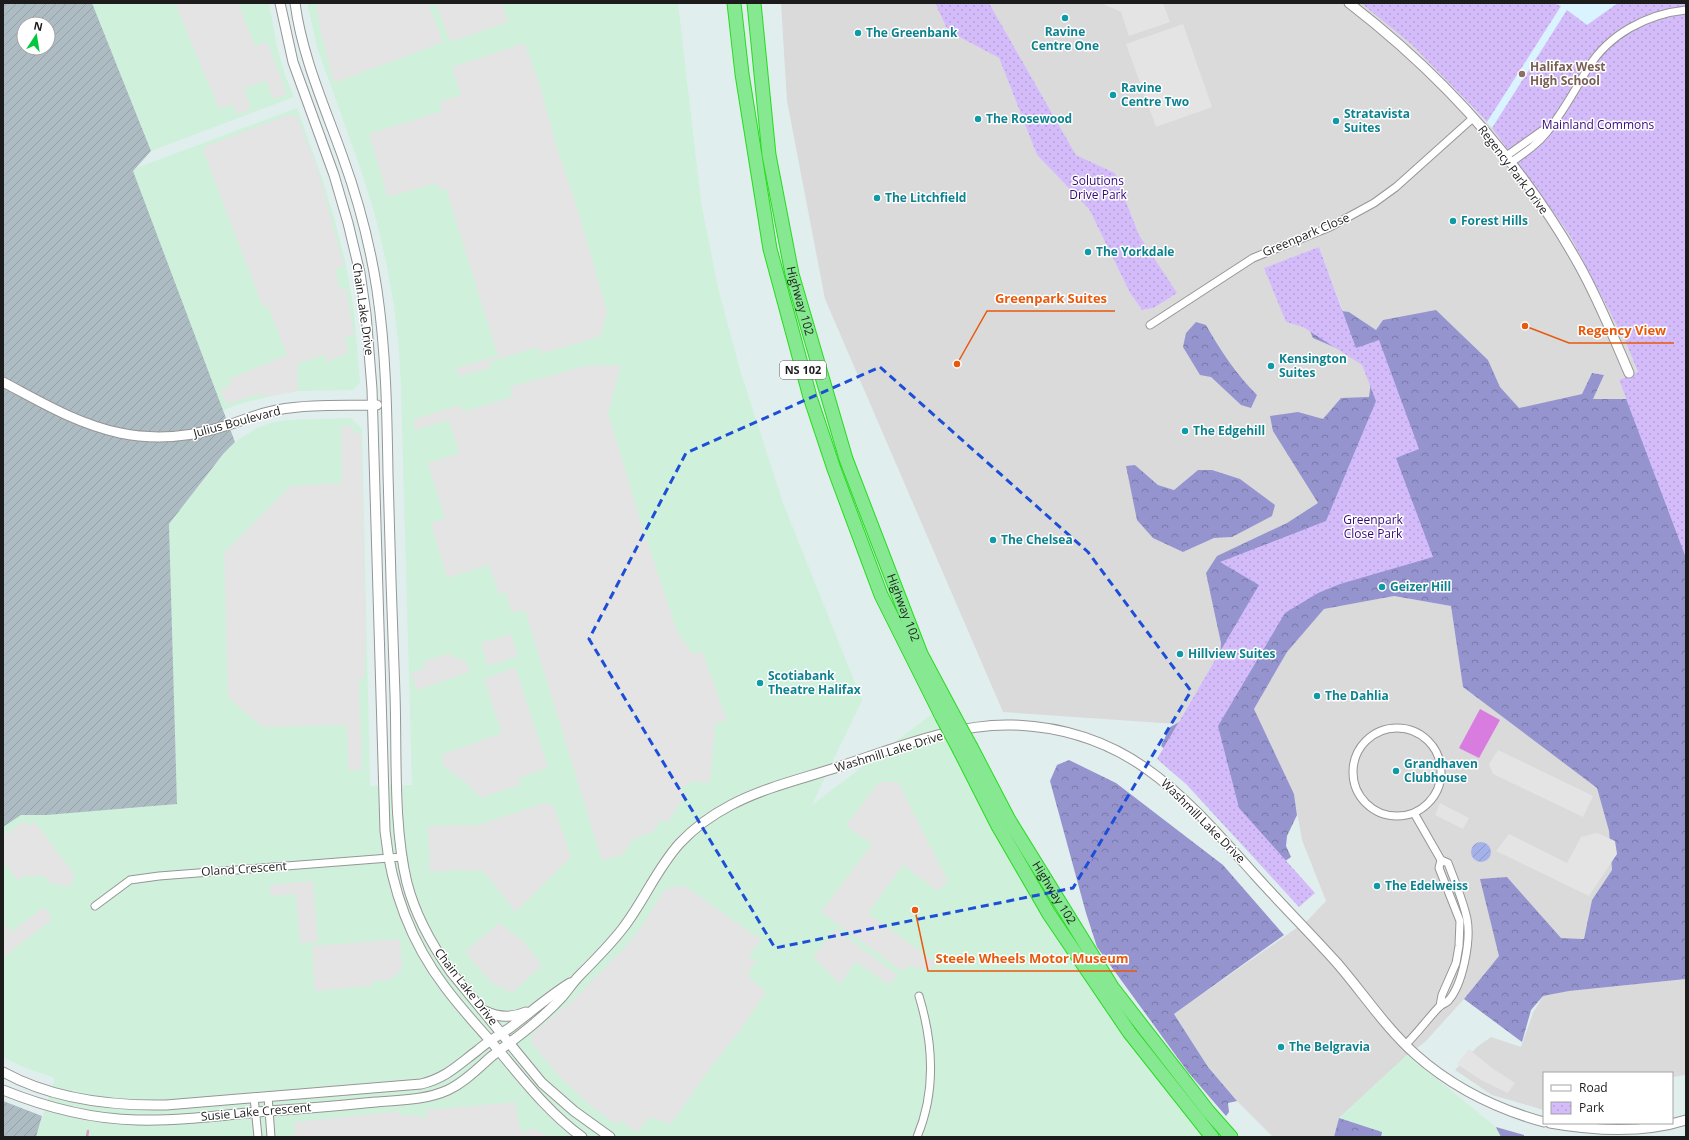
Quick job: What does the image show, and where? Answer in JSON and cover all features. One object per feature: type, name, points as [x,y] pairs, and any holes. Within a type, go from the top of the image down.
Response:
[{"type":"highway","points":[[726,3],[732,57],[770,249]]},
{"type":"highway","name":"Highway 102","points":[[734,3],[742,74],[770,249],[810,397],[834,469],[881,595],[948,715],[965,749],[998,826],[1049,914],[1129,1032],[1212,1137]]},
{"type":"highway","name":"Highway 102","points":[[754,3],[769,155],[792,274],[846,458],[922,654],[948,715]]},
{"type":"highway","points":[[757,3],[769,155]]},
{"type":"highway","name":"Highway 102","points":[[965,749],[1112,987],[1208,1111],[1231,1137]]},
{"type":"street","name":"Chain Lake Drive","points":[[280,3],[293,62],[334,175],[360,273],[370,352],[385,831],[388,858],[394,883],[404,915],[420,949],[445,988],[551,1110],[582,1137]]},
{"type":"street","name":"Chain Lake Drive","points":[[296,3],[300,30],[310,68],[346,165],[367,237],[374,272],[382,329],[386,405],[398,792],[402,857],[411,896],[433,944],[451,972],[542,1083],[587,1122],[610,1137]]},
{"type":"street","name":"Regency Park Drive","points":[[1349,3],[1418,61],[1473,118],[1508,160],[1542,206],[1578,264],[1605,317],[1629,373]]},
{"type":"street","points":[[1508,160],[1555,122],[1563,112],[1588,67],[1616,37],[1642,20],[1672,11],[1686,10]]},
{"type":"street","name":"Greenpark Close","points":[[1150,325],[1248,261],[1330,227],[1374,203],[1396,187],[1473,118]]},
{"type":"street","name":"Julius Boulevard","points":[[3,382],[86,424],[115,432],[144,436],[168,436],[203,432],[226,426],[258,414],[287,408],[304,406],[386,405]]},
{"type":"street","points":[[379,627],[392,627]]},
{"type":"street","name":"Washmill Lake Drive","points":[[499,1051],[561,998],[576,979],[602,953],[623,928],[679,844],[712,816],[734,803],[761,792],[946,734],[974,727],[999,725],[1029,726],[1072,734],[1102,743],[1145,766],[1176,791],[1337,964],[1405,1045],[1439,1073],[1458,1086],[1505,1109],[1543,1122]]},
{"type":"street","points":[[1396,727],[1410,729],[1424,736],[1434,747],[1441,760],[1442,775],[1438,790],[1430,802],[1414,813],[1404,816],[1389,816],[1376,811],[1364,802],[1356,790],[1353,776],[1354,761],[1364,742],[1369,737],[1382,730],[1396,727]]},
{"type":"street","points":[[1405,1045],[1416,1035],[1440,1006],[1442,995],[1456,963],[1459,946],[1460,921],[1439,868],[1441,860],[1414,813]]},
{"type":"street","name":"Oland Crescent","points":[[95,906],[130,880],[159,876],[402,857]]},
{"type":"street","name":"Washmill Lake Drive","points":[[490,1041],[502,1034],[551,995],[576,979]]},
{"type":"street","points":[[917,1137],[928,1102],[930,1067],[927,1031],[919,996]]},
{"type":"street","points":[[483,1010],[503,1017],[521,1014],[533,1009]]},
{"type":"street","name":"Susie Lake Crescent","points":[[3,1072],[53,1092],[106,1103],[166,1105],[426,1083],[452,1071],[490,1041]]},
{"type":"street","name":"Susie Lake Crescent","points":[[3,1090],[50,1106],[110,1118],[136,1120],[163,1119],[269,1111],[428,1097],[461,1083],[499,1051]]},
{"type":"street","points":[[268,1096],[271,1137]]},
{"type":"street","points":[[254,1097],[258,1137]]},
{"type":"street","points":[[1673,1123],[1686,1120]]},
{"type":"street","points":[[1556,1124],[1588,1129],[1617,1130],[1646,1128],[1666,1124]]},
{"type":"highlighted area","points":[[880,367],[1088,552],[1191,691],[1073,888],[775,948],[655,751],[589,639],[686,453]]},
{"type":"shaded area","points":[[3,3],[92,3],[151,151],[133,171],[235,442],[224,453],[169,524],[177,804],[47,815],[21,815],[3,827]]},
{"type":"shaded area","points":[[92,3],[269,3],[277,47],[285,75],[294,97],[151,151]]},
{"type":"shaded area","points":[[175,3],[238,3],[255,46],[267,42],[287,94],[273,99],[266,80],[244,89],[251,109],[236,114],[233,104],[219,109]]},
{"type":"shaded area","points":[[307,3],[678,3],[701,202],[718,288],[741,373],[783,503],[862,700],[812,805],[940,708],[988,793],[1217,1137],[36,1137],[55,1078],[23,1067],[3,1057],[3,827],[21,815],[47,815],[177,804],[169,524],[227,450],[238,440],[257,428],[270,423],[287,420],[351,418],[362,429],[370,786],[412,785],[401,388],[399,349],[394,305],[376,219],[362,173],[318,50]]},
{"type":"shaded area","points":[[316,3],[428,3],[443,42],[334,83],[321,33]]},
{"type":"shaded area","points":[[436,3],[502,3],[508,22],[450,42]]},
{"type":"shaded area","points":[[781,3],[935,3],[948,31],[999,58],[1037,155],[1089,209],[1130,293],[1142,310],[1155,308],[1176,293],[1139,235],[1115,173],[1076,155],[989,3],[1361,3],[1412,45],[1492,128],[1569,234],[1626,343],[1638,373],[1619,380],[1626,399],[1593,399],[1604,375],[1592,373],[1582,394],[1519,409],[1500,387],[1488,360],[1376,330],[1349,312],[1343,311],[1319,247],[1265,268],[1286,322],[1303,327],[1363,365],[1376,401],[1326,521],[1260,585],[1177,724],[1003,712],[825,299],[787,101]],"holes":[[[1206,325],[1219,348],[1242,381],[1257,395],[1241,405],[1211,377]],[[1135,465],[1158,485],[1174,490],[1198,470],[1232,537],[1214,538],[1183,552]]]},
{"type":"shaded area","points":[[1101,3],[1163,3],[1170,22],[1129,36],[1121,12]]},
{"type":"shaded area","name":"Halifax West High School","points":[[1553,3],[1618,3],[1587,26],[1567,10],[1492,128],[1487,122],[1561,6]]},
{"type":"shaded area","points":[[1183,24],[1212,107],[1156,127],[1126,44]]},
{"type":"shaded area","points":[[524,43],[539,83],[556,145],[577,207],[607,312],[601,336],[541,354],[538,347],[489,362],[491,368],[459,376],[456,368],[498,356],[446,189],[439,190],[437,183],[388,197],[369,134],[442,111],[439,102],[461,95],[452,67]]},
{"type":"shaded area","points":[[297,108],[322,178],[346,265],[354,311],[360,383],[353,390],[299,391],[280,394],[242,403],[221,411],[131,170]]},
{"type":"shaded area","points":[[288,115],[297,116],[318,170],[344,266],[335,269],[340,289],[346,288],[354,335],[345,337],[348,353],[327,362],[324,355],[297,364],[298,391],[272,396],[255,395],[227,404],[220,390],[231,384],[229,379],[287,355],[268,306],[263,307],[202,148]]},
{"type":"shaded area","points":[[621,365],[608,413],[645,535],[677,631],[693,654],[702,651],[727,720],[715,724],[710,783],[692,781],[680,789],[686,794],[667,823],[661,819],[654,831],[632,840],[623,855],[602,861],[525,610],[512,613],[505,592],[499,594],[489,565],[447,578],[431,523],[445,519],[428,463],[459,453],[449,420],[415,430],[414,419],[460,405],[463,412],[512,397],[510,387],[584,366]]},
{"type":"shaded area","points":[[341,426],[353,426],[353,433],[361,433],[366,629],[364,679],[359,678],[362,770],[348,770],[347,725],[262,727],[228,697],[224,553],[290,486],[342,483]]},
{"type":"shaded area","points":[[1394,596],[1451,606],[1463,687],[1597,788],[1609,831],[1612,870],[1592,900],[1585,939],[1561,938],[1507,877],[1499,956],[1464,999],[1425,1042],[1407,1055],[1339,1118],[1334,1137],[1273,1137],[1237,1101],[1208,1067],[1174,1014],[1308,920],[1326,901],[1302,840],[1294,794],[1254,709],[1287,652],[1324,609]]},
{"type":"shaded area","points":[[511,634],[518,656],[488,666],[481,643]]},
{"type":"shaded area","points":[[450,653],[453,658],[457,657],[467,663],[469,672],[417,690],[411,673],[425,668],[423,662]]},
{"type":"shaded area","points":[[515,667],[548,768],[519,778],[520,785],[481,798],[466,783],[444,766],[441,755],[502,733],[484,679]]},
{"type":"shaded area","points":[[1480,709],[1500,720],[1479,758],[1459,748]]},
{"type":"shaded area","points":[[1498,750],[1593,796],[1583,817],[1493,774],[1489,764]]},
{"type":"shaded area","points":[[879,782],[898,782],[948,881],[938,891],[903,865],[868,913],[936,963],[930,970],[908,966],[902,971],[821,912],[872,844],[846,826]]},
{"type":"shaded area","points":[[545,803],[551,804],[554,808],[571,857],[516,912],[483,871],[460,870],[430,872],[428,826],[478,825]]},
{"type":"shaded area","points":[[1440,803],[1469,818],[1463,829],[1435,815]]},
{"type":"shaded area","points":[[24,821],[28,826],[35,822],[74,874],[70,887],[50,883],[45,876],[24,876],[18,881],[3,861],[3,836]]},
{"type":"shaded area","points":[[1597,833],[1615,841],[1617,854],[1589,896],[1496,851],[1509,834],[1567,863],[1581,837]]},
{"type":"shaded area","points":[[1481,842],[1488,845],[1491,852],[1488,859],[1481,862],[1474,859],[1471,852],[1474,845]]},
{"type":"shaded area","points":[[313,881],[318,942],[300,943],[296,894],[271,896],[270,885]]},
{"type":"shaded area","points":[[685,886],[761,940],[748,956],[756,962],[749,971],[750,978],[766,992],[739,1032],[711,1067],[671,1124],[650,1117],[637,1133],[620,1120],[615,1124],[590,1105],[559,1076],[532,1044],[531,1038],[532,1034],[576,997],[626,946],[644,923],[660,896],[667,888]]},
{"type":"shaded area","points":[[44,907],[53,919],[3,957],[3,921],[11,932]]},
{"type":"shaded area","points":[[499,923],[524,942],[542,965],[512,993],[491,982],[465,952]]},
{"type":"shaded area","points":[[836,929],[897,975],[889,985],[856,961],[840,984],[813,957]]},
{"type":"shaded area","points":[[400,939],[402,969],[391,980],[372,981],[372,986],[315,991],[312,946]]},
{"type":"shaded area","points":[[1686,979],[1686,1075],[1673,1077],[1673,1072],[1543,1072],[1543,1110],[1492,1095],[1455,1070],[1477,1047],[1491,1037],[1521,1047],[1533,1013],[1543,996],[1569,991]]},
{"type":"shaded area","points":[[1469,1049],[1492,1068],[1515,1083],[1508,1093],[1481,1080],[1457,1064]]},
{"type":"shaded area","points":[[1407,1055],[1496,1127],[1501,1137],[1381,1137],[1382,1132],[1339,1118]]},
{"type":"shaded area","points":[[3,1101],[42,1116],[36,1137],[3,1137]]},
{"type":"shaded area","points":[[515,1102],[522,1131],[527,1133],[531,1128],[551,1137],[295,1137],[294,1122],[400,1111],[401,1116],[417,1115],[420,1118],[426,1117],[426,1110]]},
{"type":"green space","name":"Solutions Drive Park","points":[[935,3],[989,3],[1076,155],[1115,173],[1139,235],[1177,293],[1154,308],[1142,310],[1130,293],[1089,209],[1037,155],[999,58],[948,31]]},
{"type":"green space","points":[[1361,3],[1553,3],[1561,6],[1487,122],[1412,45]]},
{"type":"green space","name":"Mainland Commons","points":[[1618,3],[1686,3],[1686,558],[1619,380],[1638,372],[1626,343],[1569,234],[1492,128],[1567,10],[1587,25]]},
{"type":"green space","name":"Greenpark Close Park","points":[[1319,247],[1356,348],[1379,340],[1419,449],[1396,458],[1433,557],[1340,584],[1318,593],[1285,613],[1218,726],[1239,808],[1315,893],[1299,907],[1186,784],[1157,759],[1259,585],[1220,562],[1326,521],[1376,401],[1362,365],[1303,327],[1286,322],[1264,268]]},
{"type":"green space","points":[[1329,309],[1349,312],[1376,330],[1383,320],[1436,310],[1488,360],[1500,387],[1519,408],[1582,394],[1592,373],[1604,375],[1593,399],[1643,399],[1686,321],[1686,979],[1569,991],[1543,996],[1531,1010],[1522,1042],[1464,999],[1499,956],[1480,879],[1507,877],[1561,938],[1584,939],[1592,900],[1612,870],[1609,831],[1597,788],[1463,687],[1451,606],[1394,596],[1324,609],[1287,652],[1254,709],[1294,794],[1297,815],[1287,836],[1286,846],[1291,857],[1278,866],[1211,786],[1161,746],[1170,727],[1191,716],[1220,664],[1221,643],[1206,573],[1217,556],[1287,523],[1318,503],[1273,431],[1270,416],[1298,412],[1323,419],[1341,398],[1369,397],[1373,368],[1341,350],[1313,338],[1307,324]]},
{"type":"green space","points":[[1196,322],[1206,325],[1229,362],[1257,395],[1251,408],[1241,405],[1211,377],[1200,375],[1183,347],[1186,333]]},
{"type":"green space","points":[[1135,465],[1158,485],[1174,490],[1198,470],[1212,470],[1240,479],[1275,505],[1272,516],[1232,537],[1214,538],[1183,552],[1153,538],[1137,520],[1126,466]]},
{"type":"green space","points":[[1069,760],[1116,783],[1223,865],[1284,935],[1174,1014],[1208,1067],[1237,1101],[1228,1103],[1229,1112],[1226,1116],[1188,1072],[1097,947],[1086,913],[1050,781],[1057,765]]},
{"type":"green space","points":[[1339,1118],[1382,1132],[1381,1137],[1334,1137]]},
{"type":"green space","points":[[1496,1127],[1524,1135],[1524,1137],[1501,1137]]},
{"type":"waterway","points":[[87,1137],[88,1131]]},
{"type":"place","name":"Ravine Centre One","points":[[1065,18]]},
{"type":"place","name":"The Greenbank","points":[[858,33]]},
{"type":"place","name":"Halifax West High School","points":[[1522,74]]},
{"type":"place","name":"Ravine Centre Two","points":[[1113,95]]},
{"type":"place","name":"The Rosewood","points":[[978,119]]},
{"type":"place","name":"Stratavista Suites","points":[[1336,121]]},
{"type":"place","name":"The Litchfield","points":[[877,198]]},
{"type":"place","name":"Forest Hills","points":[[1453,221]]},
{"type":"place","name":"The Yorkdale","points":[[1088,252]]},
{"type":"place","name":"Regency View","points":[[1525,326]]},
{"type":"place","name":"Greenpark Suites","points":[[957,364]]},
{"type":"place","name":"Kensington Suites","points":[[1271,366]]},
{"type":"place","name":"The Edgehill","points":[[1185,431]]},
{"type":"place","name":"The Chelsea","points":[[993,540]]},
{"type":"place","name":"Geizer Hill","points":[[1382,587]]},
{"type":"place","name":"Hillview Suites","points":[[1180,654]]},
{"type":"place","name":"Scotiabank Theatre Halifax","points":[[760,683]]},
{"type":"place","name":"The Dahlia","points":[[1317,696]]},
{"type":"place","name":"Grandhaven Clubhouse","points":[[1396,771]]},
{"type":"place","name":"The Edelweiss","points":[[1377,886]]},
{"type":"place","name":"Steele Wheels Motor Museum","points":[[915,910]]},
{"type":"place","name":"The Belgravia","points":[[1281,1047]]}]
